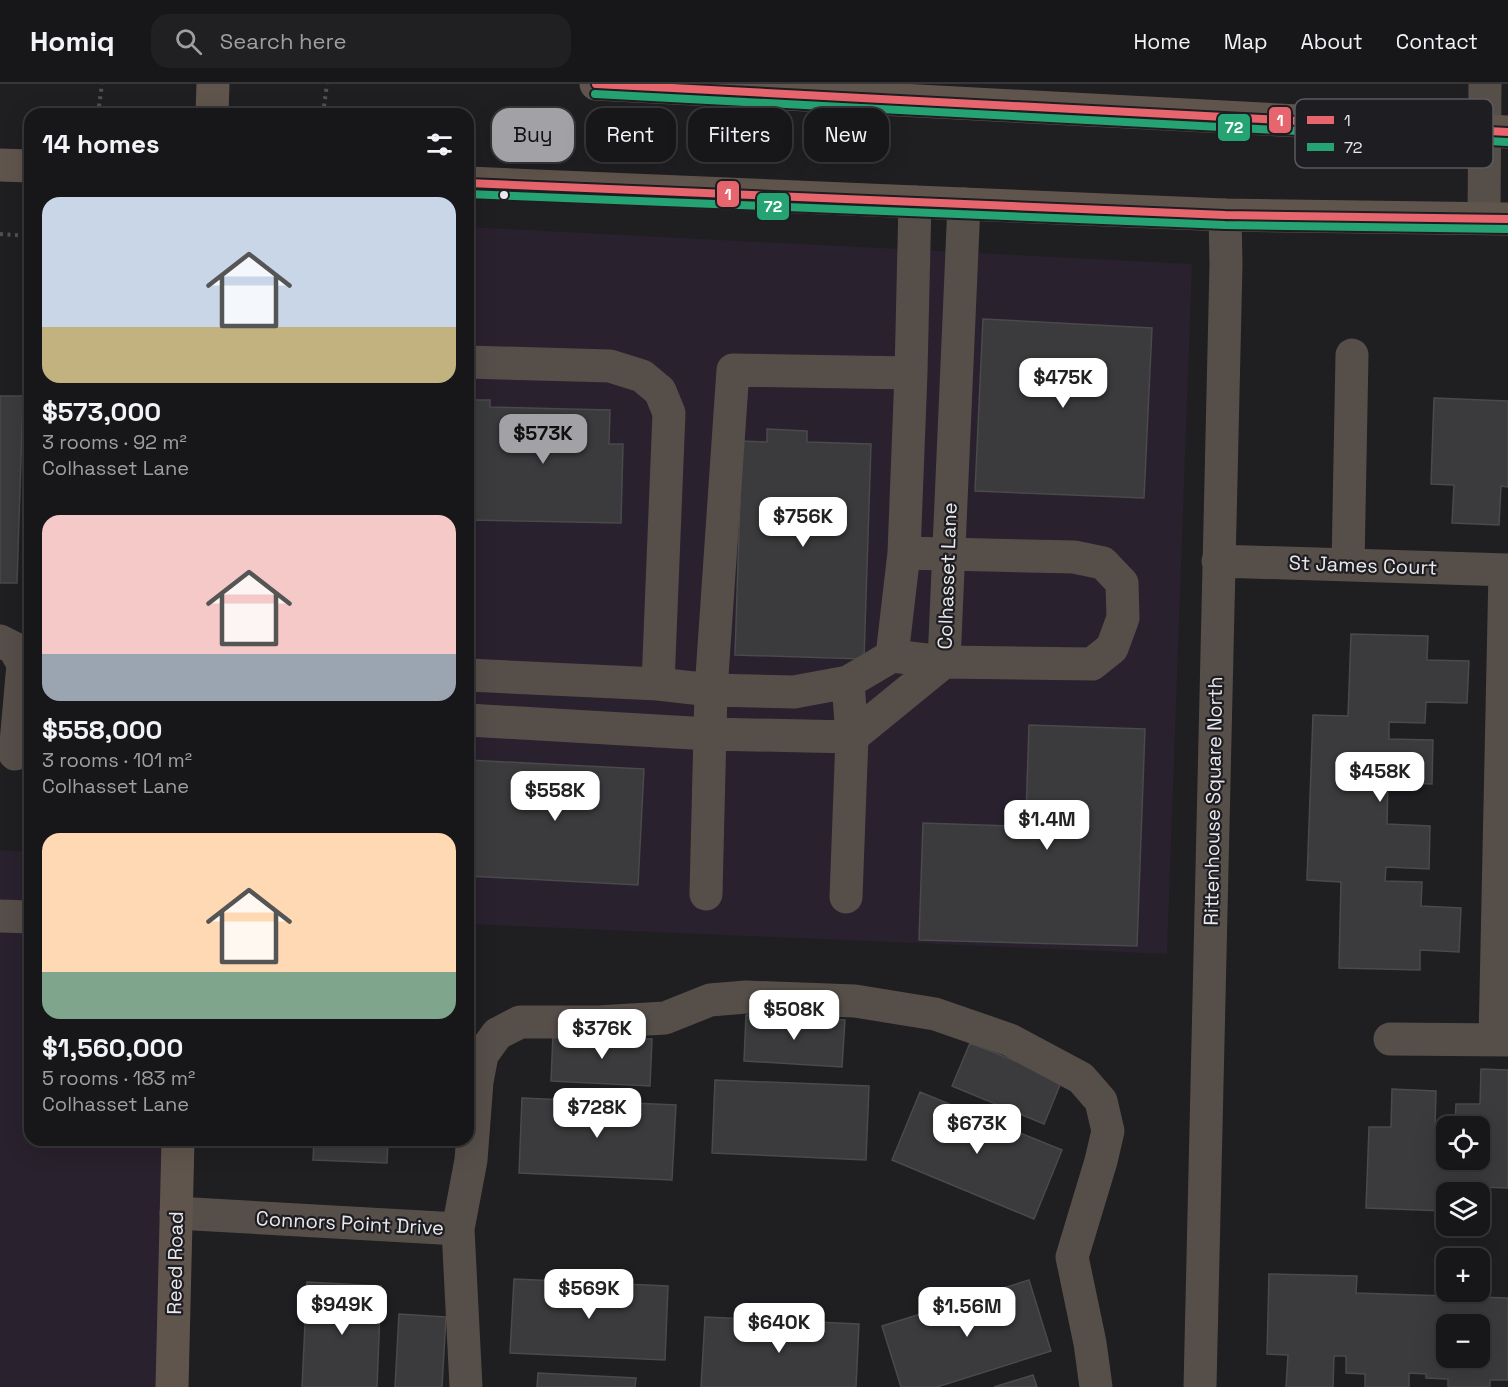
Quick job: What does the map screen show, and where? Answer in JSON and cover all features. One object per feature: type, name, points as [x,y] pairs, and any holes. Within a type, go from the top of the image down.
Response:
[{"type":"main road","points":[[212,108],[213,84]]},
{"type":"main road","points":[[596,84],[1295,121]]},
{"type":"main road","points":[[0,165],[24,166]]},
{"type":"main road","points":[[474,183],[1225,215],[1496,219]]},
{"type":"main road","name":"Reed Road","points":[[172,1387],[178,1146]]},
{"type":"street","points":[[1485,84],[1488,99]]},
{"type":"street","points":[[1496,132],[1496,219]]},
{"type":"street","points":[[892,656],[904,553],[915,202]]},
{"type":"street","name":"Colhasset Lane","points":[[852,737],[944,662],[964,204]]},
{"type":"street","name":"Rittenhouse Square North","points":[[1200,1387],[1226,264],[1225,215]]},
{"type":"street","points":[[1348,565],[1352,355]]},
{"type":"street","points":[[474,362],[610,366],[642,376],[660,391],[669,413],[658,684]]},
{"type":"street","points":[[706,894],[711,690],[733,370],[911,373]]},
{"type":"street","points":[[474,675],[658,684],[711,690],[794,692],[848,682],[892,656],[944,662],[1092,664],[1112,648],[1123,618],[1122,583],[1103,563],[1074,557],[904,553]]},
{"type":"street","name":"St James Court","points":[[1218,561],[1506,570]]},
{"type":"street","points":[[1390,1039],[1502,1040],[1506,570]]},
{"type":"street","points":[[0,641],[14,648],[23,664],[15,752]]},
{"type":"street","points":[[846,897],[852,737],[848,682]]},
{"type":"street","points":[[474,720],[709,734],[852,737]]},
{"type":"street","points":[[0,916],[24,917]]},
{"type":"street","name":"Connors Point Drive","points":[[474,1121],[482,1055],[496,1034],[520,1022],[598,1022],[665,1018],[710,1000],[746,998],[855,1001],[936,1014],[1010,1040],[1081,1078],[1101,1101],[1108,1131],[1072,1257],[1090,1343],[1096,1387]]},
{"type":"street","name":"Connors Point Drive","points":[[176,1213],[458,1229],[472,1146]]},
{"type":"street","points":[[458,1229],[466,1387]]},
{"type":"path","points":[[99,108],[102,84]]},
{"type":"path","points":[[324,108],[327,84]]},
{"type":"path","points":[[0,234],[24,236]]},
{"type":"shaded area","points":[[474,227],[1192,264],[1167,954],[474,924]]},
{"type":"shaded area","points":[[0,850],[24,852],[24,1146],[178,1146],[169,1387],[0,1387]]},
{"type":"building","points":[[983,319],[1152,328],[1144,498],[975,491]]},
{"type":"building","points":[[0,396],[23,396],[17,583],[0,583]]},
{"type":"building","points":[[1434,398],[1508,401],[1508,487],[1501,486],[1499,525],[1452,523],[1454,485],[1431,484]]},
{"type":"building","points":[[474,400],[490,400],[490,407],[610,410],[609,444],[623,444],[621,523],[474,520]]},
{"type":"building","points":[[767,429],[807,431],[807,442],[871,444],[864,659],[735,655],[742,441],[767,442]]},
{"type":"building","points":[[1351,634],[1428,636],[1427,660],[1469,661],[1467,703],[1426,702],[1425,723],[1389,722],[1389,739],[1433,740],[1432,784],[1388,782],[1387,824],[1430,826],[1429,869],[1386,867],[1385,881],[1422,882],[1421,906],[1461,908],[1459,952],[1420,950],[1420,970],[1339,968],[1341,882],[1307,880],[1313,715],[1348,716]]},
{"type":"building","points":[[1029,725],[1145,729],[1137,946],[919,940],[923,823],[1011,826],[1026,815]]},
{"type":"building","points":[[474,760],[644,769],[638,885],[474,876]]},
{"type":"building","points":[[746,1015],[845,1020],[842,1067],[744,1061]]},
{"type":"building","points":[[553,1034],[652,1039],[650,1086],[551,1081]]},
{"type":"building","points":[[970,1043],[1062,1080],[1044,1124],[952,1086]]},
{"type":"building","points":[[1481,1069],[1508,1070],[1508,1188],[1490,1187],[1490,1182],[1436,1182],[1436,1211],[1366,1208],[1369,1127],[1391,1127],[1392,1089],[1436,1091],[1436,1170],[1490,1170],[1490,1116],[1455,1116],[1456,1104],[1480,1104]]},
{"type":"building","points":[[715,1080],[869,1086],[866,1160],[712,1153]]},
{"type":"building","points":[[920,1092],[1062,1150],[1034,1219],[892,1160]]},
{"type":"building","points":[[522,1098],[676,1105],[672,1180],[519,1173]]},
{"type":"building","points":[[314,1146],[388,1146],[387,1163],[313,1160]]},
{"type":"building","points":[[1269,1274],[1357,1276],[1356,1293],[1436,1296],[1436,1302],[1490,1302],[1490,1297],[1508,1298],[1508,1380],[1490,1380],[1490,1387],[1448,1387],[1448,1379],[1426,1378],[1426,1374],[1409,1373],[1409,1387],[1365,1387],[1365,1374],[1346,1373],[1346,1356],[1334,1356],[1333,1387],[1286,1387],[1288,1355],[1267,1354]]},
{"type":"building","points":[[514,1279],[668,1286],[665,1360],[510,1353]]},
{"type":"building","points":[[1029,1280],[1051,1351],[937,1387],[901,1387],[882,1326]]},
{"type":"building","points":[[307,1282],[381,1286],[377,1387],[302,1387]]},
{"type":"building","points":[[399,1314],[446,1317],[442,1387],[395,1387]]},
{"type":"building","points":[[705,1317],[859,1324],[856,1387],[701,1387]]},
{"type":"building","points":[[538,1373],[636,1378],[635,1387],[537,1387]]},
{"type":"building","points":[[1033,1375],[1037,1387],[994,1387]]},
{"type":"transit line","name":"1","points":[[596,84],[1295,121]]},
{"type":"transit line","name":"72","points":[[595,94],[1295,131]]},
{"type":"transit line","name":"1","points":[[1493,131],[1508,132]]},
{"type":"transit line","name":"72","points":[[1493,141],[1507,142]]},
{"type":"transit line","name":"1","points":[[474,183],[1225,215],[1508,219]]},
{"type":"transit line","name":"72","points":[[474,194],[1225,225],[1508,229]]}]
